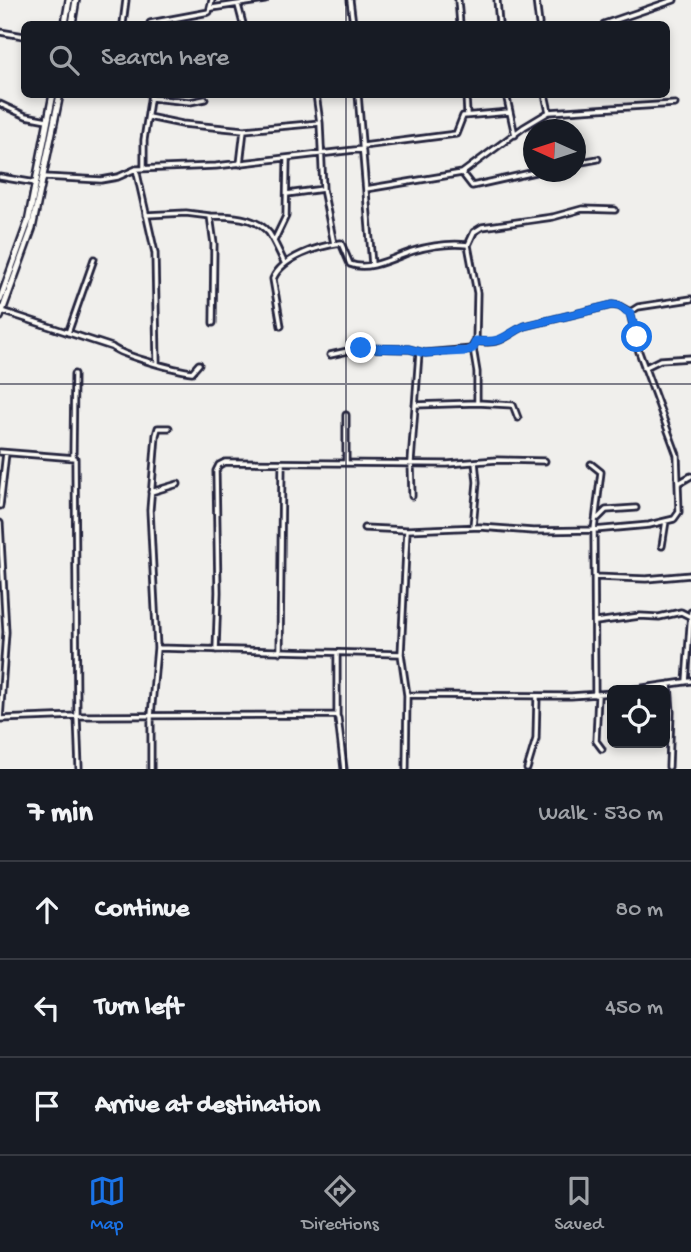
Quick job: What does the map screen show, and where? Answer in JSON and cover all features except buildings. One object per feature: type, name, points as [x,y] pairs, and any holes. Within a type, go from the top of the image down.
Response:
[{"type":"main road","points":[[66,21],[69,0]]},
{"type":"main road","points":[[72,21],[76,0]]},
{"type":"main road","points":[[0,300],[28,222],[52,98]]},
{"type":"main road","points":[[1,314],[32,229],[59,98]]},
{"type":"street","points":[[123,21],[126,0]]},
{"type":"street","points":[[212,0],[212,8]]},
{"type":"street","points":[[164,21],[209,12],[212,8],[265,0]]},
{"type":"street","points":[[350,0],[353,21]]},
{"type":"street","points":[[458,0],[460,21]]},
{"type":"street","points":[[499,21],[497,1],[504,0]]},
{"type":"street","points":[[536,0],[539,21]]},
{"type":"street","points":[[613,21],[671,1]]},
{"type":"street","points":[[238,5],[242,21]]},
{"type":"street","points":[[0,32],[21,36]]},
{"type":"street","points":[[144,168],[144,140],[151,98]]},
{"type":"street","points":[[164,98],[190,102],[205,99]]},
{"type":"street","points":[[317,98],[323,189],[334,244]]},
{"type":"street","points":[[358,98],[373,262]]},
{"type":"street","points":[[466,98],[467,115]]},
{"type":"street","points":[[507,98],[515,135]]},
{"type":"street","points":[[546,98],[549,112]]},
{"type":"street","points":[[0,104],[17,113],[48,120]]},
{"type":"street","points":[[366,189],[462,173],[549,112],[676,104]]},
{"type":"street","points":[[44,177],[111,179],[144,168],[287,159],[456,134],[461,118],[467,115],[509,112]]},
{"type":"street","points":[[148,117],[182,124],[244,130],[320,123]]},
{"type":"street","points":[[240,164],[244,130]]},
{"type":"street","points":[[273,242],[285,220],[287,159]]},
{"type":"street","points":[[586,161],[598,159]]},
{"type":"street","points":[[136,169],[155,253],[157,363]]},
{"type":"street","points":[[462,173],[472,186],[523,175]]},
{"type":"street","points":[[0,177],[36,183]]},
{"type":"street","points":[[287,194],[323,189]]},
{"type":"street","points":[[477,403],[477,372],[473,348],[476,341],[477,293],[468,245],[474,232],[482,228],[553,217],[582,209],[615,210]]},
{"type":"street","points":[[146,215],[186,213],[247,219],[268,233],[285,264]]},
{"type":"street","points":[[211,216],[214,244],[213,323]]},
{"type":"street","points":[[268,233],[277,232]]},
{"type":"street","points":[[281,326],[272,282],[275,274],[285,264],[313,249],[342,244],[352,265],[380,262],[439,246],[468,245]]},
{"type":"street","points":[[68,332],[94,259]]},
{"type":"street","points":[[630,313],[638,307],[691,299]]},
{"type":"street","points":[[364,528],[594,530],[649,526],[678,516],[677,455],[641,359],[630,313],[612,305],[525,326],[506,339],[496,342],[476,341]]},
{"type":"street","points":[[1,314],[68,332],[117,351],[192,372],[199,364]]},
{"type":"street","points":[[330,355],[361,348],[409,349],[419,353],[456,352],[473,348]]},
{"type":"street","points":[[412,496],[411,462],[419,353]]},
{"type":"street","points":[[644,368],[650,363],[691,358]]},
{"type":"street","points":[[641,359],[650,363]]},
{"type":"street","points":[[74,374],[79,769]]},
{"type":"street","points":[[415,405],[513,405],[517,418]]},
{"type":"street","points":[[346,415],[346,463]]},
{"type":"street","points":[[151,769],[151,716],[157,648],[150,510],[156,435],[159,428],[169,428]]},
{"type":"street","points":[[0,452],[73,457]]},
{"type":"street","points":[[0,506],[6,452]]},
{"type":"street","points":[[216,650],[216,471],[219,465],[225,462],[545,461]]},
{"type":"street","points":[[473,527],[477,481],[475,462]]},
{"type":"street","points":[[280,652],[282,463]]},
{"type":"street","points":[[591,464],[601,472],[594,530],[596,741],[602,748]]},
{"type":"street","points":[[679,483],[691,477]]},
{"type":"street","points":[[152,492],[178,484]]},
{"type":"street","points":[[597,520],[606,510],[636,508]]},
{"type":"street","points":[[662,547],[666,521]]},
{"type":"street","points":[[0,523],[6,632],[0,719],[77,716],[337,717]]},
{"type":"street","points":[[406,769],[407,695],[401,654],[407,530]]},
{"type":"street","points":[[595,577],[646,579],[691,575]]},
{"type":"street","points":[[595,622],[640,616],[659,617],[681,612],[690,614],[688,681],[662,685]]},
{"type":"street","points":[[157,648],[401,654]]},
{"type":"street","points":[[337,653],[337,717],[344,769]]},
{"type":"street","points":[[668,684],[671,712],[669,767]]},
{"type":"street","points":[[407,695],[607,693]]},
{"type":"street","points":[[527,769],[536,739],[537,695]]},
{"type":"route","points":[[361,348],[413,349],[419,353],[467,351],[473,348],[476,341],[496,342],[506,339],[525,326],[612,305],[630,313],[637,337]]}]
